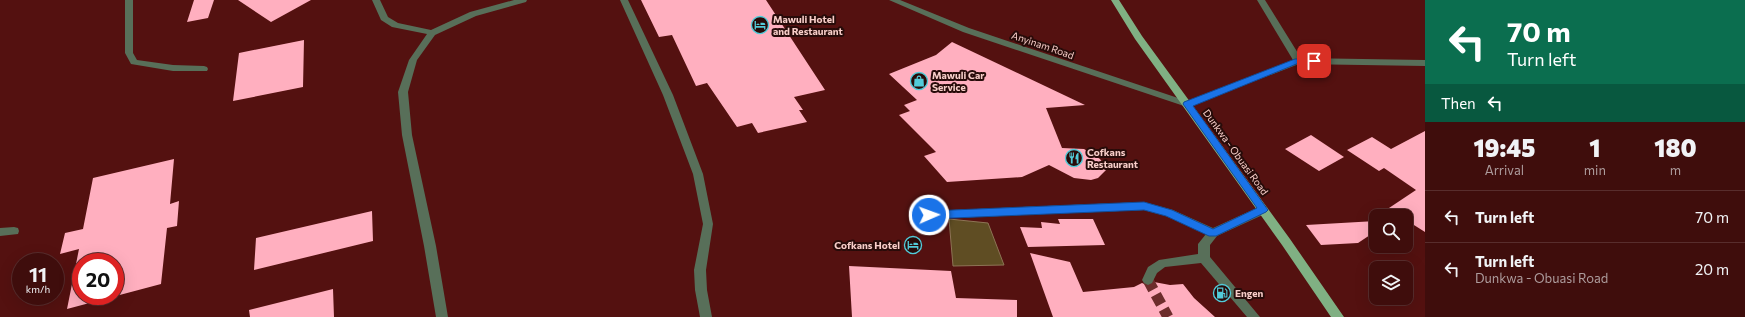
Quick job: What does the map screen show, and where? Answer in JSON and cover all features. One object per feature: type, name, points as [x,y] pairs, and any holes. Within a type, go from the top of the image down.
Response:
[{"type":"main road","name":"Dunkwa - Obuasi Road","points":[[1115,0],[1138,37],[1338,317]]},
{"type":"street","points":[[129,0],[129,53],[134,62],[173,68],[204,69]]},
{"type":"street","points":[[376,0],[384,18],[395,25],[432,33]]},
{"type":"street","points":[[442,317],[430,246],[407,135],[402,92],[413,60],[432,33],[474,14],[523,0]]},
{"type":"street","points":[[624,0],[668,94],[698,174],[708,224],[700,270],[701,290],[706,317]]},
{"type":"street","name":"Anyinam Road","points":[[893,0],[966,30],[1187,104]]},
{"type":"street","points":[[1261,0],[1298,61]]},
{"type":"street","points":[[1187,104],[1298,61],[1425,64]]},
{"type":"street","points":[[929,215],[1144,206],[1169,213],[1213,233]]},
{"type":"street","points":[[1254,317],[1204,258],[1204,244],[1213,233],[1263,210]]},
{"type":"street","points":[[0,232],[14,231]]},
{"type":"street","points":[[1148,280],[1152,270],[1164,263],[1204,258]]},
{"type":"shaded area","points":[[949,219],[988,223],[1004,265],[953,266]]},
{"type":"building","points":[[194,0],[214,0],[208,18],[187,22]]},
{"type":"building","points":[[238,0],[311,0],[271,22]]},
{"type":"building","points":[[641,0],[766,0],[825,90],[794,97],[803,110],[799,110],[807,122],[758,133],[752,123],[737,127],[707,83],[696,86],[672,35],[659,37]]},
{"type":"building","points":[[304,40],[303,87],[233,101],[239,53]]},
{"type":"building","points":[[952,42],[1085,105],[1046,108],[1062,148],[1084,149],[1100,159],[1107,169],[1098,178],[1091,180],[1074,178],[1049,165],[1022,177],[947,182],[924,156],[936,152],[899,115],[910,111],[904,105],[917,100],[889,74],[936,55]]},
{"type":"building","points":[[1425,131],[1425,232],[1413,224],[1413,209],[1389,208],[1416,190],[1384,168],[1379,171],[1347,150],[1372,137],[1391,149]]},
{"type":"building","points":[[1311,135],[1344,157],[1319,171],[1285,149]]},
{"type":"building","points":[[174,159],[170,204],[179,201],[177,226],[167,228],[161,284],[124,294],[124,253],[78,253],[79,249],[60,253],[65,233],[83,229],[93,178]]},
{"type":"building","points":[[372,211],[373,241],[254,270],[256,238]]},
{"type":"building","points":[[1058,219],[1093,219],[1105,245],[1028,247],[1020,227],[1042,228],[1041,222],[1060,224]]},
{"type":"building","points":[[1369,221],[1369,236],[1358,243],[1321,245],[1306,225]]},
{"type":"building","points":[[1030,253],[1070,262],[1083,292],[1134,287],[1142,283],[1149,286],[1154,282],[1170,285],[1183,284],[1194,298],[1215,317],[1053,317]]},
{"type":"building","points":[[849,266],[951,271],[956,298],[1017,300],[1017,317],[852,317]]},
{"type":"building","points":[[72,284],[72,305],[82,305],[67,309]]},
{"type":"building","points":[[333,289],[334,317],[250,317],[249,310]]},
{"type":"tunnel","points":[[1148,280],[1168,317]]},
{"type":"place","name":"Mawuli Hotel and Restaurant","points":[[760,25]]},
{"type":"place","name":"Mawuli Car Service","points":[[919,81]]},
{"type":"place","name":"Cofkans Restaurant","points":[[1074,158]]},
{"type":"place","name":"Cofkans Hotel","points":[[913,245]]},
{"type":"place","name":"Engen","points":[[1222,293]]},
{"type":"route","points":[[929,215],[1144,206],[1169,213],[1213,233],[1263,210],[1187,104],[1298,61],[1314,61]]}]
